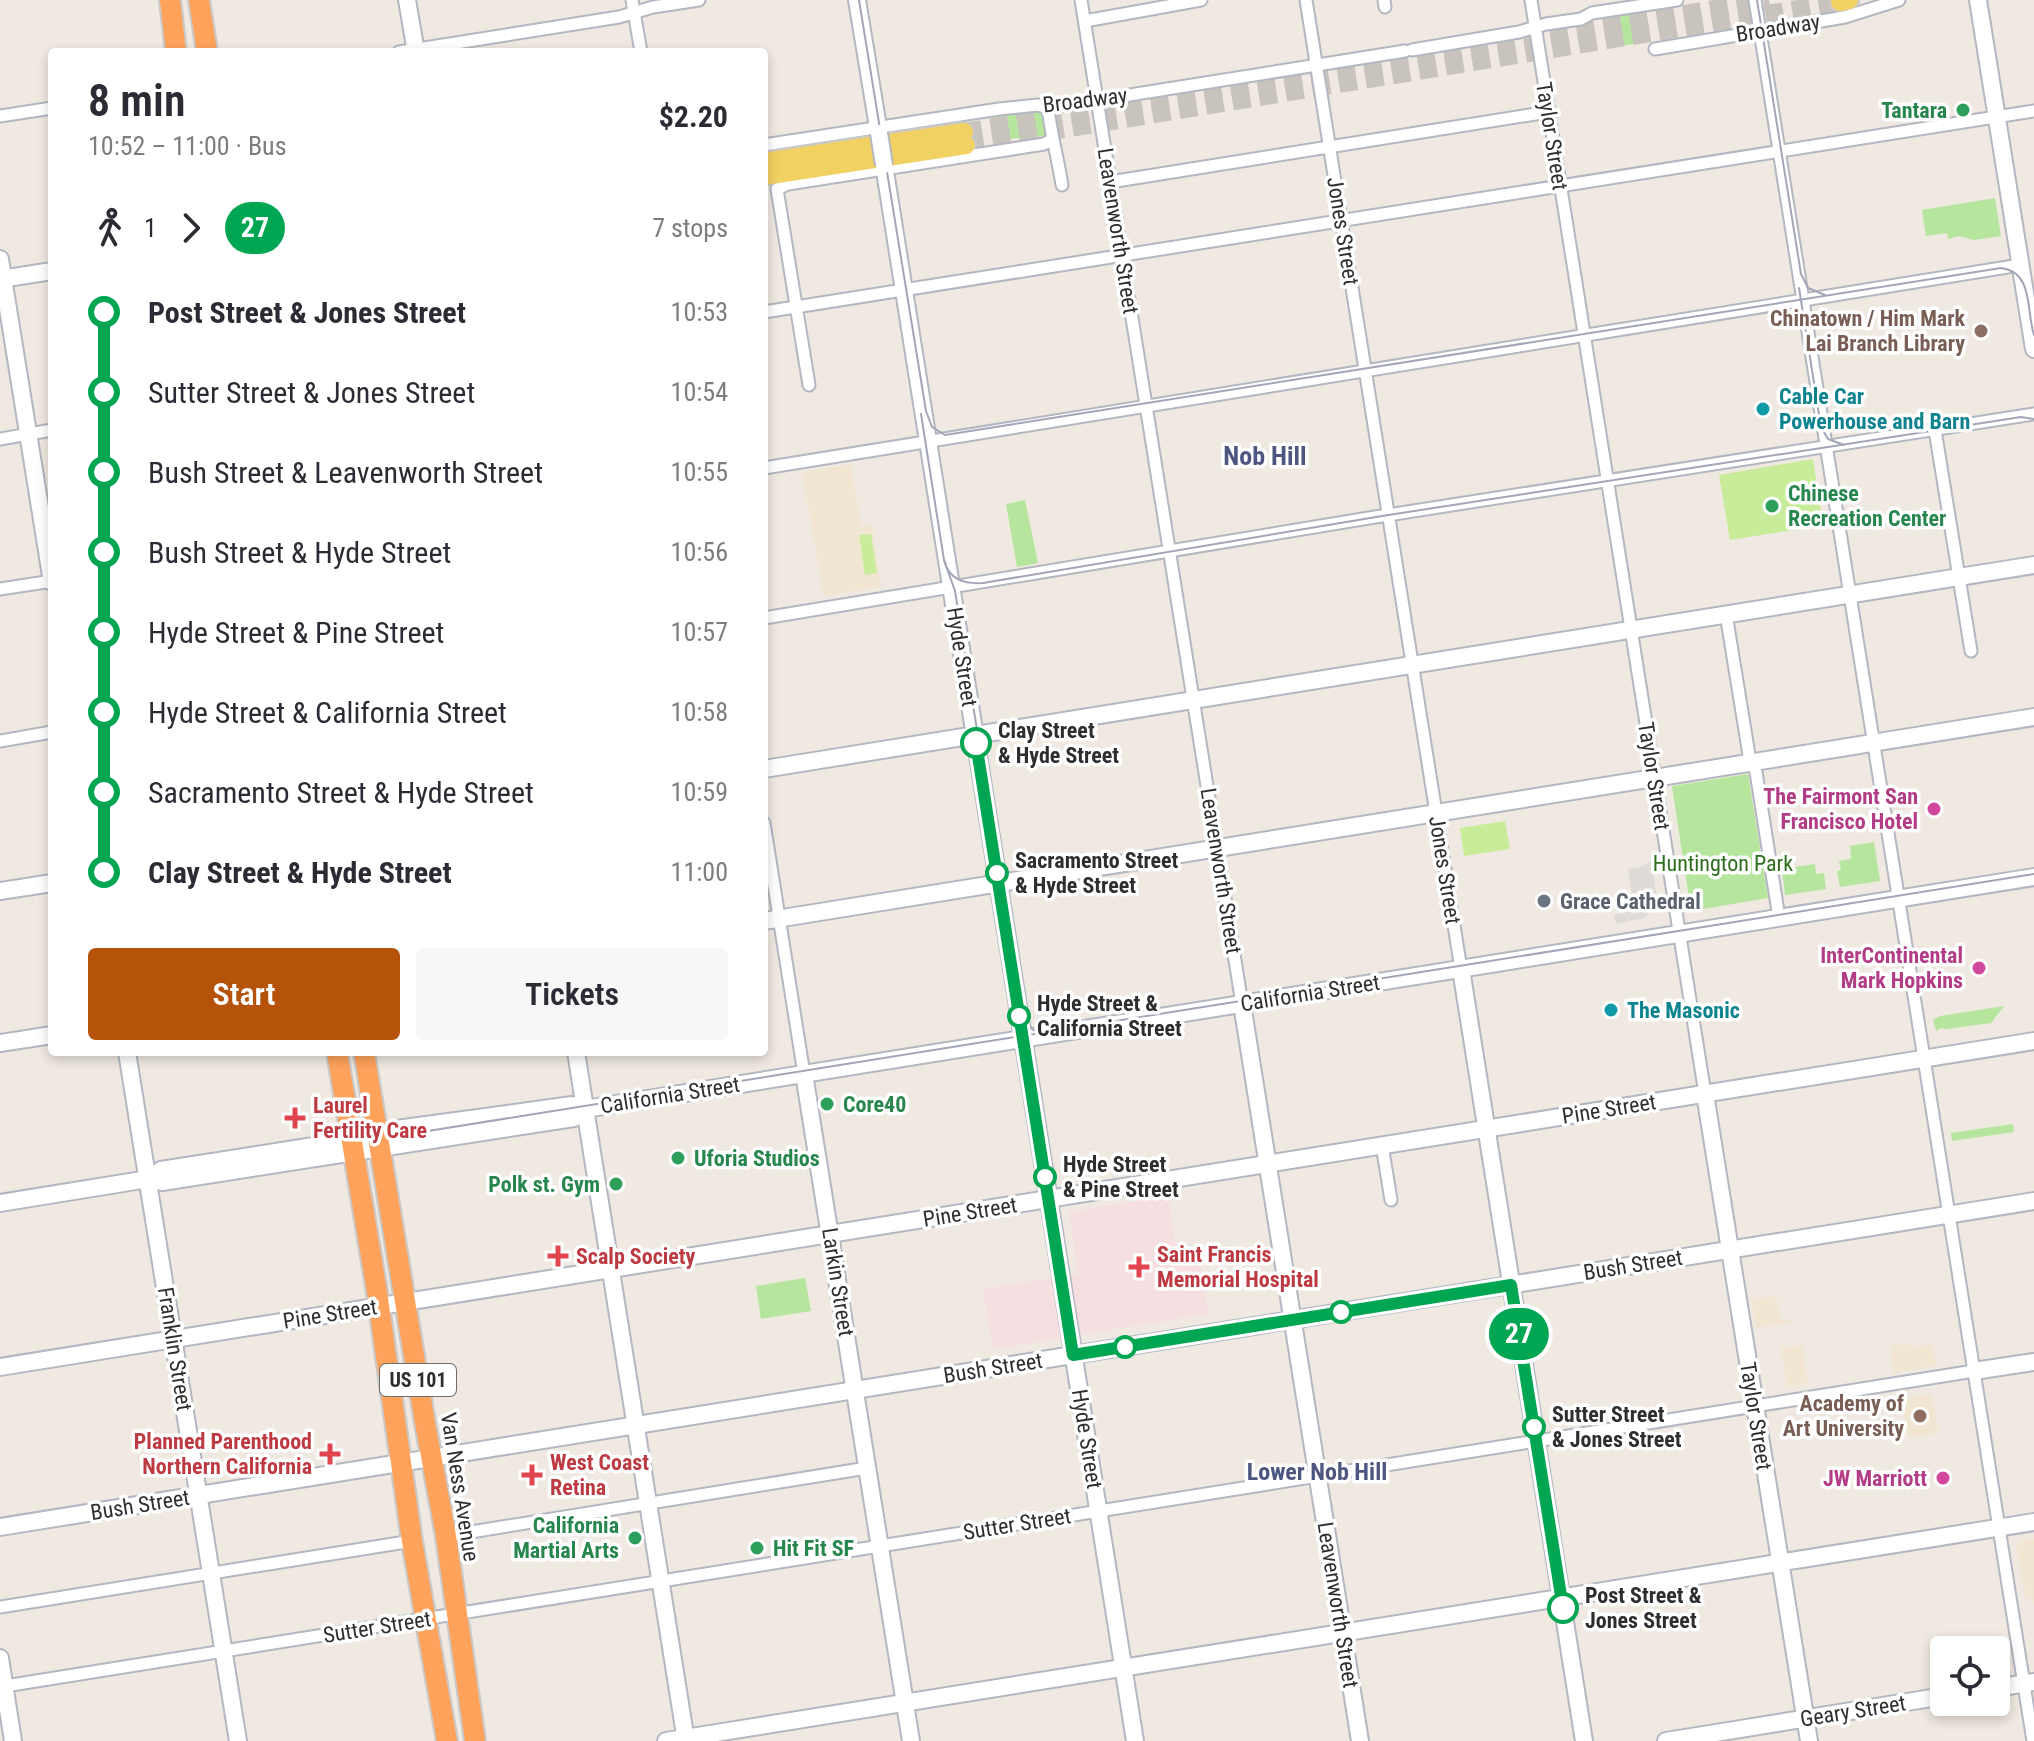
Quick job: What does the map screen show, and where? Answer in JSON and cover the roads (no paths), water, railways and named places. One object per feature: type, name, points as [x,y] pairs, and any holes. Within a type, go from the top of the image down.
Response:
[{"type":"highway","points":[[170,0],[176,48]]},
{"type":"highway","points":[[199,0],[206,48]]},
{"type":"highway","name":"US 101","points":[[338,1056],[412,1541],[447,1741]]},
{"type":"highway","name":"Van Ness Avenue","points":[[365,1056],[446,1536],[475,1741]]},
{"type":"main road","points":[[768,162],[965,138],[770,182]]},
{"type":"street","points":[[407,0],[410,48]]},
{"type":"street","points":[[425,48],[633,6],[699,0]]},
{"type":"street","name":"Hyde Street","points":[[857,0],[1135,1741]]},
{"type":"street","name":"Leavenworth Street","points":[[1081,0],[1360,1741]]},
{"type":"street","points":[[1085,21],[1201,0]]},
{"type":"street","name":"Jones Street","points":[[1306,0],[1584,1741]]},
{"type":"street","name":"Taylor Street","points":[[1531,0],[1809,1741]]},
{"type":"street","name":"Broadway","points":[[768,144],[999,109],[1038,105],[1048,108],[1409,51],[1581,19],[1592,13],[1677,0]]},
{"type":"street","points":[[1755,0],[1999,1528],[2029,1683],[2033,1741]]},
{"type":"street","name":"Broadway","points":[[1655,49],[1855,15],[1899,0]]},
{"type":"street","points":[[1978,0],[1997,117],[2027,264],[2034,349]]},
{"type":"street","points":[[633,6],[640,48]]},
{"type":"street","points":[[1048,108],[1051,140],[1056,149],[1062,185]]},
{"type":"street","points":[[0,116],[48,109]]},
{"type":"street","points":[[768,311],[2034,111]]},
{"type":"street","points":[[1110,182],[1548,112]]},
{"type":"street","name":"Broadway","points":[[770,182],[788,184],[1044,144],[1051,140]]},
{"type":"street","points":[[770,182],[809,385]]},
{"type":"street","points":[[0,259],[48,556]]},
{"type":"street","points":[[768,467],[2027,264]]},
{"type":"street","points":[[2,279],[48,272]]},
{"type":"street","points":[[768,617],[1388,515],[2034,414]]},
{"type":"street","points":[[1935,430],[1971,651]]},
{"type":"street","points":[[0,439],[48,431]]},
{"type":"street","points":[[768,768],[2034,565]]},
{"type":"street","points":[[0,589],[48,582]]},
{"type":"street","points":[[1726,614],[1779,918]]},
{"type":"street","points":[[772,919],[2034,717]]},
{"type":"street","points":[[0,741],[48,733]]},
{"type":"street","name":"Larkin Street","points":[[768,871],[772,919],[804,1074],[911,1741]]},
{"type":"street","name":"California Street","points":[[0,1203],[148,1179],[161,1170],[352,1146],[572,1105],[585,1109],[2034,877]]},
{"type":"street","points":[[0,891],[48,884]]},
{"type":"street","points":[[0,1043],[48,1036]]},
{"type":"street","name":"Pine Street","points":[[0,1367],[2034,1041]]},
{"type":"street","name":"Franklin Street","points":[[128,1056],[238,1741]]},
{"type":"street","points":[[577,1056],[686,1739]]},
{"type":"street","points":[[1382,1145],[1391,1200]]},
{"type":"street","name":"Bush Street","points":[[0,1527],[2034,1201]]},
{"type":"street","name":"Sutter Street","points":[[2,1687],[2034,1362]]},
{"type":"street","points":[[446,1536],[867,1468]]},
{"type":"street","points":[[666,1741],[2034,1522]]},
{"type":"street","points":[[0,1607],[412,1541]]},
{"type":"street","points":[[0,1658],[2,1687],[13,1741]]},
{"type":"street","name":"Geary Street","points":[[1666,1741],[1930,1698]]},
{"type":"tunnel","points":[[964,132],[1769,0]]},
{"type":"tunnel","points":[[966,145],[1840,2]]},
{"type":"tram line","points":[[859,0],[926,411],[932,427],[945,435],[2001,268],[2012,271],[2024,285],[2034,335]]},
{"type":"tram line","points":[[1757,0],[1801,274],[1808,288],[1825,295]]},
{"type":"tram line","points":[[1799,288],[1821,427],[1828,439],[1844,445]]},
{"type":"tram line","points":[[921,414],[944,560],[955,591],[1022,1014],[1033,1030],[1047,1033]]},
{"type":"tram line","points":[[944,560],[946,567],[958,579],[983,583],[1382,516],[2021,417],[2034,419]]},
{"type":"tram line","points":[[403,1135],[2034,874]]},
{"type":"place","name":"Tantara","points":[[1963,110]]},
{"type":"place","name":"Chinatown / Him Mark Lai Branch Library","points":[[1981,331]]},
{"type":"place","name":"Cable Car Powerhouse and Barn","points":[[1763,409]]},
{"type":"place","name":"Chinese Recreation Center","points":[[1772,506]]},
{"type":"place","name":"Clay Street & Hyde Street","points":[[976,743]]},
{"type":"place","name":"The Fairmont San Francisco Hotel","points":[[1934,809]]},
{"type":"place","name":"Sacramento Street & Hyde Street","points":[[997,873]]},
{"type":"place","name":"Grace Cathedral","points":[[1544,901]]},
{"type":"place","name":"InterContinental Mark Hopkins","points":[[1979,968]]},
{"type":"place","name":"The Masonic","points":[[1611,1010]]},
{"type":"place","name":"Hyde Street & California Street","points":[[1019,1016]]},
{"type":"place","name":"Core40","points":[[827,1104]]},
{"type":"place","name":"Laurel Fertility Care","points":[[295,1118]]},
{"type":"place","name":"Uforia Studios","points":[[678,1158]]},
{"type":"place","name":"Hyde Street & Pine Street","points":[[1045,1177]]},
{"type":"place","name":"Polk st. Gym","points":[[616,1184]]},
{"type":"place","name":"Scalp Society","points":[[558,1256]]},
{"type":"place","name":"Saint Francis Memorial Hospital","points":[[1139,1267]]},
{"type":"place","name":"Academy of Art University","points":[[1920,1416]]},
{"type":"place","name":"Sutter Street & Jones Street","points":[[1534,1427]]},
{"type":"place","name":"Planned Parenthood Northern California","points":[[330,1454]]},
{"type":"place","name":"West Coast Retina","points":[[532,1475]]},
{"type":"place","name":"JW Marriott","points":[[1943,1478]]},
{"type":"place","name":"California Martial Arts","points":[[635,1538]]},
{"type":"place","name":"Hit Fit SF","points":[[757,1548]]},
{"type":"place","name":"Post Street & Jones Street","points":[[1563,1608]]},
{"type":"district","name":"Nob Hill","points":[[1265,456]]},
{"type":"district","name":"Lower Nob Hill","points":[[1317,1472]]},
{"type":"park label","name":"Huntington Park","points":[[1723,863]]}]
